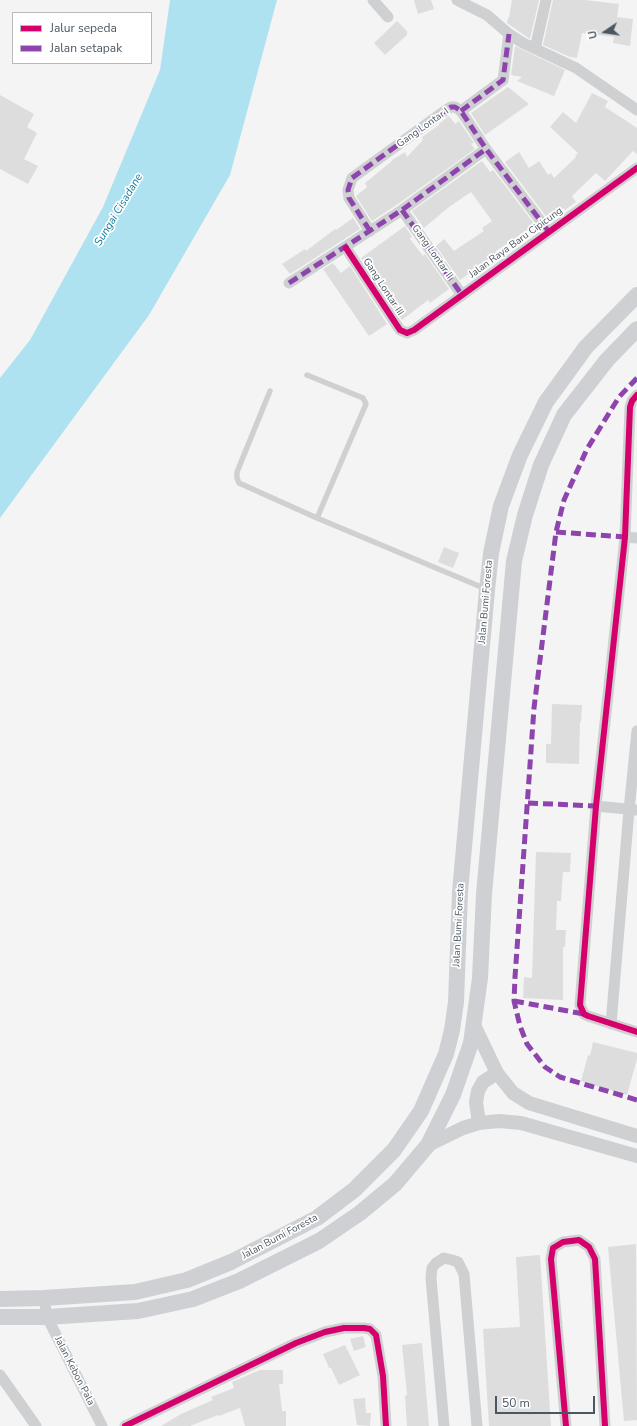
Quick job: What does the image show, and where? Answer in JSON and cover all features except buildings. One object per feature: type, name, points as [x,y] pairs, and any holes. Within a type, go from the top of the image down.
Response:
[{"type":"main road","name":"Jalan Bumi Foresta","points":[[0,1299],[44,1298],[135,1292],[187,1280],[231,1262],[317,1218],[354,1190],[394,1150],[421,1111],[446,1054],[452,1030],[456,1002],[460,892],[487,590],[491,553],[501,506],[520,455],[546,402],[586,347],[637,295]]},
{"type":"main road","name":"Jalan Bumi Foresta","points":[[0,1317],[47,1317],[138,1311],[193,1299],[239,1281],[319,1241],[360,1213],[395,1184],[428,1145],[453,1095],[471,1043],[480,978],[484,894],[514,561],[525,515],[541,465],[564,415],[607,360],[637,329]]},
{"type":"main road","points":[[460,892],[484,894]]},
{"type":"main road","points":[[231,1262],[239,1281]]},
{"type":"street","points":[[373,0],[385,13]]},
{"type":"street","points":[[457,0],[486,15],[509,34],[535,49],[576,68],[637,110]]},
{"type":"street","points":[[535,49],[546,0]]},
{"type":"street","points":[[461,111],[503,80],[509,34]]},
{"type":"street","name":"Gang Lontar I","points":[[370,231],[349,198],[348,190],[352,178],[446,110],[451,107],[455,107],[461,111],[486,149],[548,232]]},
{"type":"street","points":[[289,283],[346,248],[402,210],[486,149]]},
{"type":"street","name":"Jalan Raya Baru Cipicung","points":[[407,333],[637,168]]},
{"type":"street","name":"Gang Lontar II","points":[[402,210],[462,295]]},
{"type":"street","name":"Gang Lontar III","points":[[346,248],[400,330],[407,333]]},
{"type":"street","points":[[637,395],[632,401],[630,407],[625,537],[596,806],[580,1005],[584,1014],[637,1032]]},
{"type":"street","points":[[625,537],[637,538]]},
{"type":"street","points":[[612,1024],[633,810],[637,731]]},
{"type":"street","points":[[596,806],[633,810]]},
{"type":"street","points":[[473,1023],[497,1073],[514,1093],[529,1103],[637,1136]]},
{"type":"street","points":[[479,1123],[476,1102],[478,1091],[483,1082],[497,1073]]},
{"type":"street","points":[[428,1145],[463,1128],[479,1123],[499,1121],[521,1123],[637,1156]]},
{"type":"street","points":[[596,1144],[602,1125]]},
{"type":"street","points":[[566,1426],[551,1259],[553,1248],[563,1242],[579,1240],[589,1247],[595,1259],[605,1426]]},
{"type":"street","points":[[444,1426],[431,1278],[432,1268],[436,1263],[444,1258],[458,1262],[464,1274],[477,1426]]},
{"type":"street","name":"Jalan Kebon Pala","points":[[44,1298],[47,1317],[102,1426]]},
{"type":"street","points":[[125,1426],[296,1343],[325,1332],[344,1328],[370,1329],[376,1335],[383,1376],[386,1426]]},
{"type":"street","points":[[0,1375],[36,1426]]},
{"type":"lane","points":[[307,375],[363,398],[366,404],[317,518]]},
{"type":"lane","points":[[270,391],[237,472],[239,483],[317,518],[487,590]]},
{"type":"water","name":"Sungai Cisadane","points":[[170,0],[277,0],[230,175],[149,315],[0,518],[0,378],[30,340],[103,207],[160,70]]},
{"type":"marked path","points":[[461,111],[503,80],[509,34]]},
{"type":"marked path","points":[[370,231],[349,198],[348,190],[352,178],[446,110],[451,107],[455,107],[461,111],[486,149],[549,232]]},
{"type":"marked path","points":[[289,283],[402,210],[486,149]]},
{"type":"marked path","points":[[402,210],[462,295]]},
{"type":"marked path","points":[[637,378],[619,397],[587,449],[564,500],[556,532],[534,708],[514,1001],[520,1026],[527,1044],[545,1067],[560,1077],[637,1100]]},
{"type":"marked path","points":[[556,532],[625,537]]},
{"type":"marked path","points":[[528,803],[596,806]]},
{"type":"marked path","points":[[514,1001],[584,1014]]},
{"type":"cycle path","points":[[346,248],[400,330],[407,333],[414,330],[637,168]]},
{"type":"cycle path","points":[[637,395],[632,401],[630,407],[625,537],[596,806],[580,1005],[584,1014],[588,1016],[637,1032]]},
{"type":"cycle path","points":[[566,1426],[551,1259],[553,1248],[563,1242],[579,1240],[589,1247],[595,1259],[605,1426]]},
{"type":"cycle path","points":[[125,1426],[296,1343],[325,1332],[344,1328],[370,1329],[376,1335],[383,1376],[386,1426]]}]
